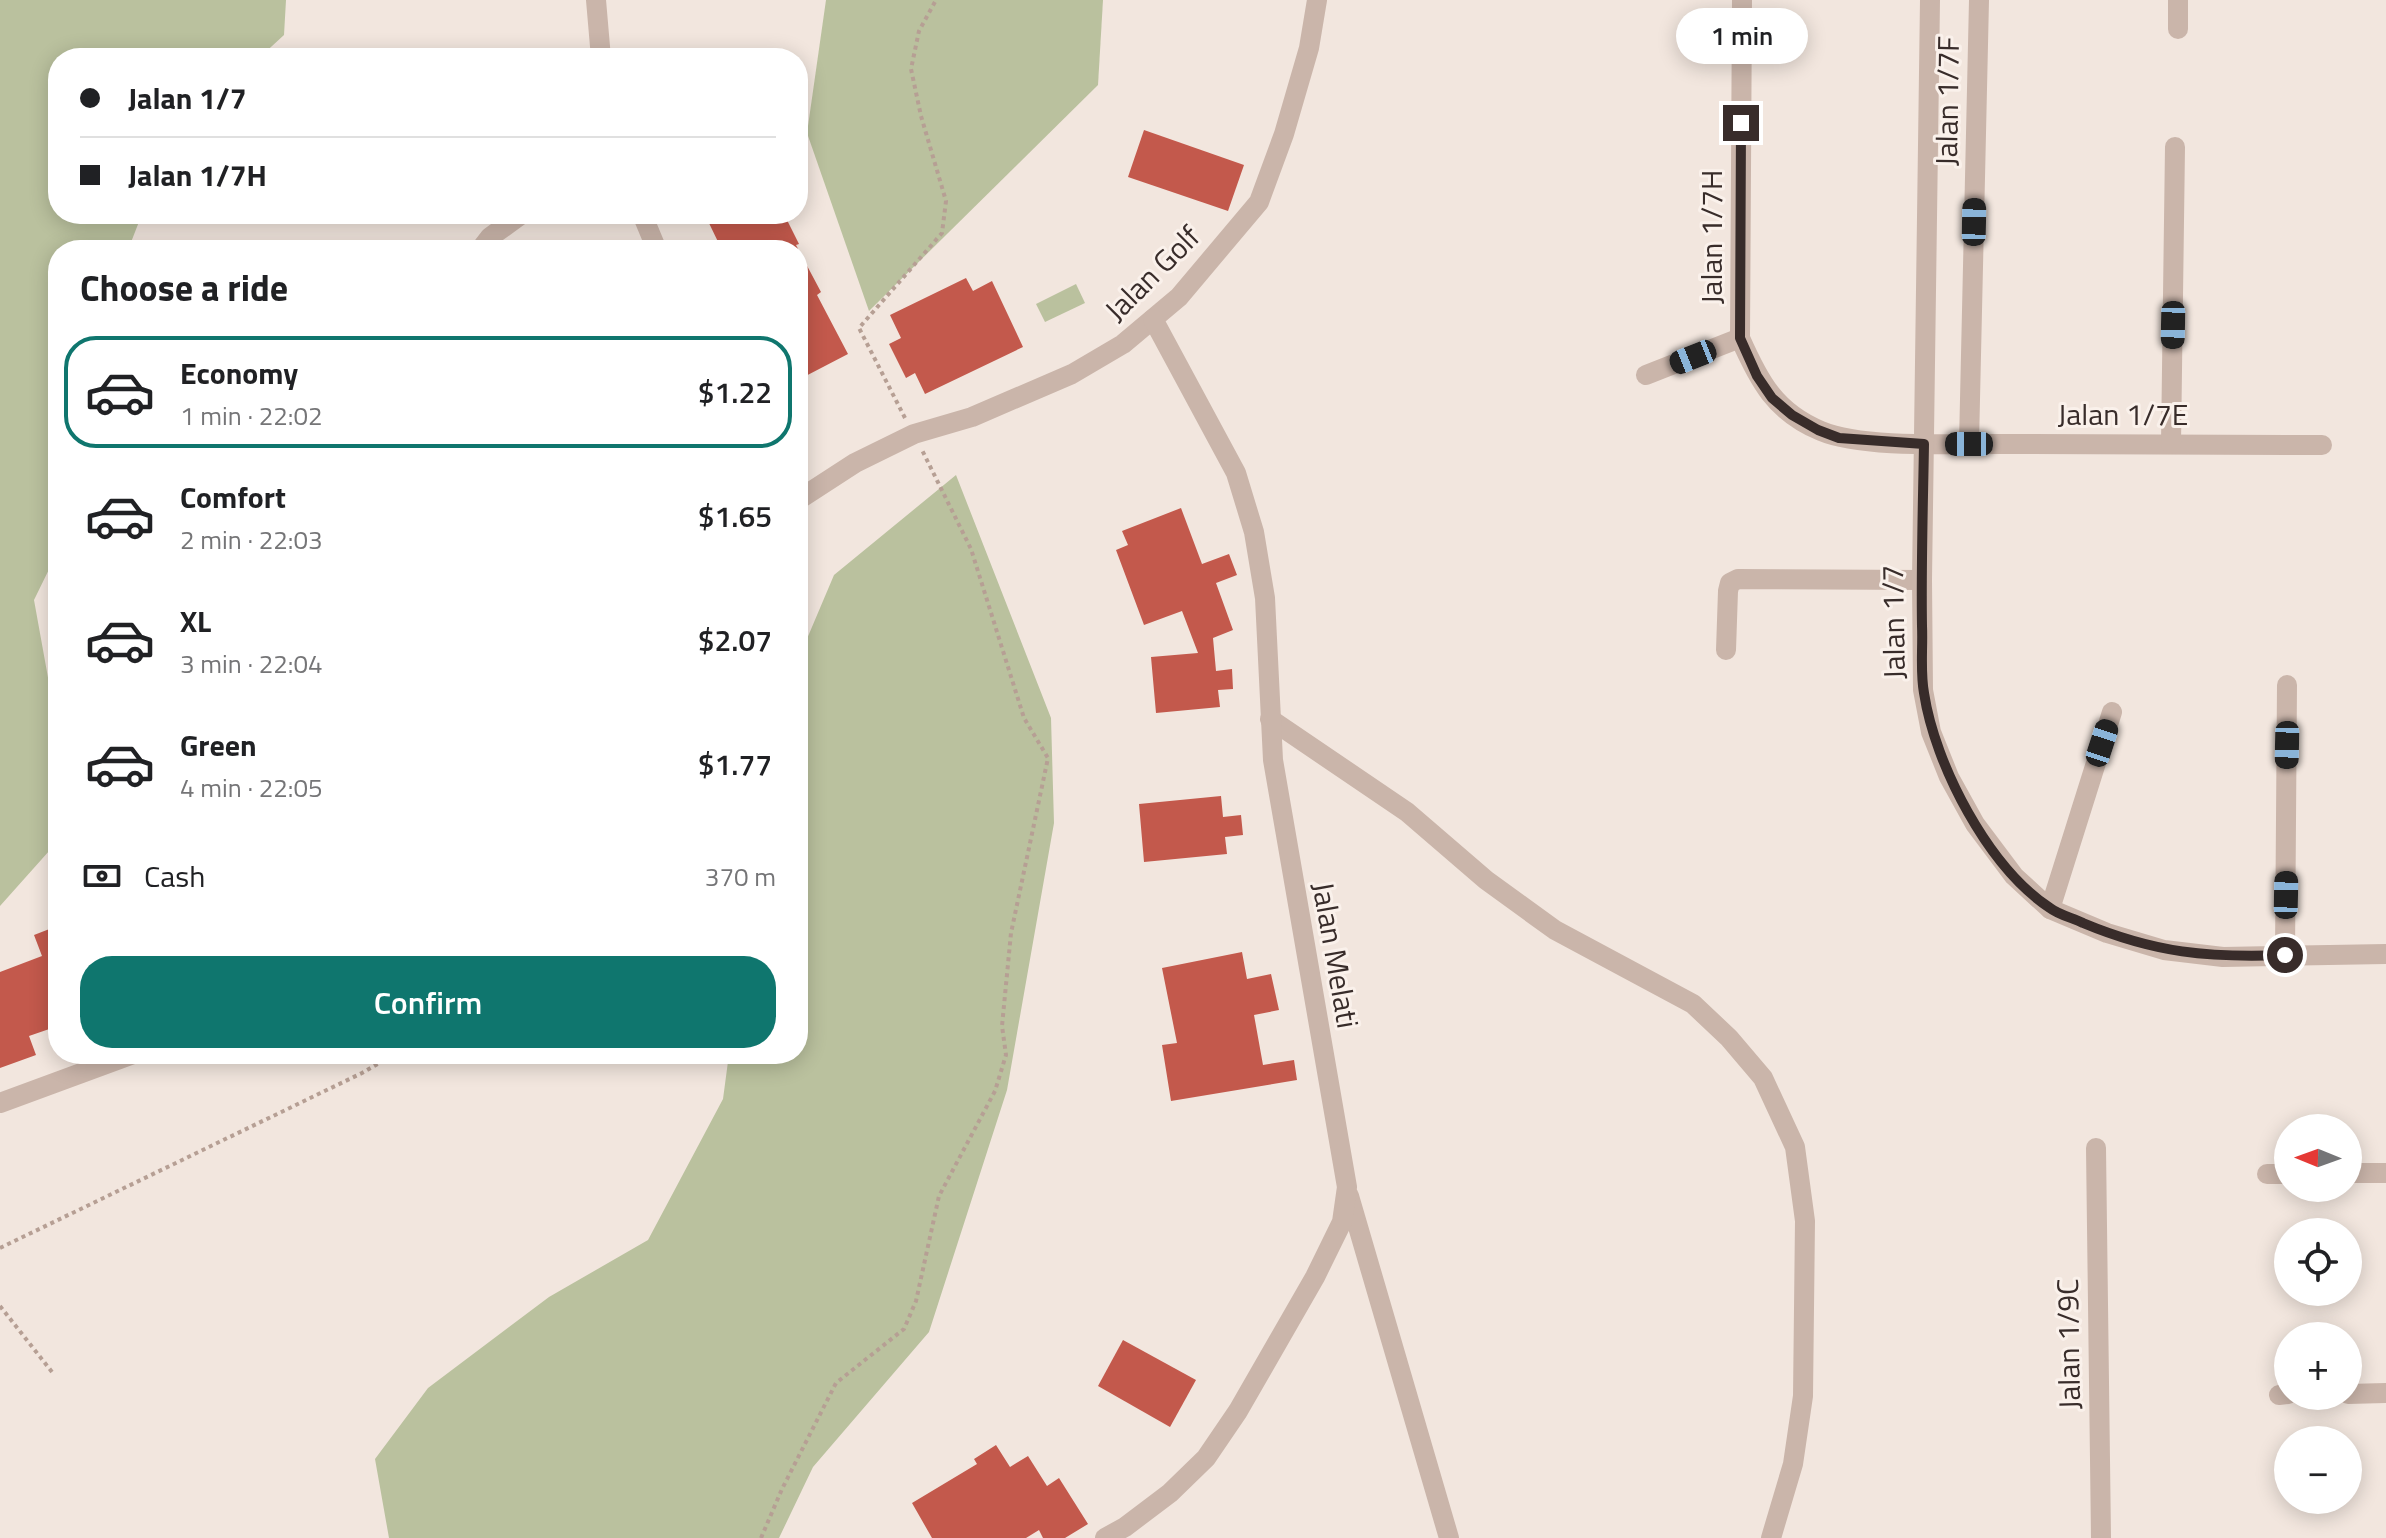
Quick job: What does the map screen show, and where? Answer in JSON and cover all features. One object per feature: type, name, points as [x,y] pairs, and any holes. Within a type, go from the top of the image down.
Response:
[{"type":"street","points":[[596,0],[600,48]]},
{"type":"street","name":"Jalan Golf","points":[[808,494],[855,463],[914,434],[972,417],[1072,374],[1123,344],[1179,297],[1259,202],[1293,106],[1309,48],[1317,0]]},
{"type":"street","name":"Jalan 1/7H","points":[[1742,0],[1740,338],[1757,376],[1772,398],[1792,415],[1818,430],[1839,438],[1924,444]]},
{"type":"street","name":"Jalan 1/7","points":[[1930,0],[1923,690],[1931,732],[1949,777],[1975,824],[2014,876],[2050,909],[2107,933],[2164,950],[2223,957],[2386,954]]},
{"type":"street","name":"Jalan 1/7F","points":[[1969,444],[1979,0]]},
{"type":"street","points":[[2178,0],[2178,29]]},
{"type":"street","points":[[2171,444],[2175,147]]},
{"type":"street","points":[[488,240],[508,224]]},
{"type":"street","name":"Jalan Melati","points":[[1105,1538],[1170,1493],[1206,1458],[1238,1411],[1315,1277],[1342,1222],[1347,1187],[1273,760],[1265,598],[1254,532],[1236,473],[1153,319]]},
{"type":"street","points":[[1646,375],[1740,338]]},
{"type":"street","name":"Jalan 1/7E","points":[[1924,444],[2322,445]]},
{"type":"street","points":[[1726,650],[1728,591],[1730,583],[1738,579],[1922,580]]},
{"type":"street","points":[[2285,955],[2287,685]]},
{"type":"street","points":[[2050,909],[2112,712]]},
{"type":"street","points":[[1270,719],[1407,812],[1486,880],[1555,930],[1693,1004],[1729,1038],[1763,1078],[1795,1147],[1805,1221],[1803,1396],[1793,1464],[1771,1538]]},
{"type":"street","points":[[0,1103],[106,1064]]},
{"type":"street","name":"Jalan 1/9C","points":[[2096,1148],[2101,1538]]},
{"type":"street","points":[[2362,1173],[2386,1173]]},
{"type":"street","points":[[2267,1174],[2274,1174]]},
{"type":"street","points":[[1347,1187],[1449,1538]]},
{"type":"street","points":[[2362,1394],[2386,1393]]},
{"type":"path","points":[[761,1538],[782,1489],[836,1383],[904,1329],[916,1301],[939,1196],[995,1091],[1006,1055],[1002,1026],[1011,933],[1048,758],[1024,718],[971,549],[859,328],[942,233],[946,201],[911,69],[919,31],[936,0]]},
{"type":"path","points":[[0,1248],[378,1064]]},
{"type":"path","points":[[0,1306],[52,1372]]},
{"type":"green space","points":[[0,0],[286,0],[284,35],[270,48],[48,48],[48,224],[138,224],[132,240],[48,240],[48,571],[34,600],[48,678],[48,852],[0,906]]},
{"type":"green space","points":[[826,0],[1103,0],[1098,85],[869,311],[808,136]]},
{"type":"green space","points":[[1076,284],[1085,303],[1045,322],[1036,304]]},
{"type":"green space","points":[[956,475],[1051,718],[1054,823],[1007,1090],[929,1332],[813,1467],[779,1538],[389,1538],[375,1459],[428,1388],[549,1297],[648,1240],[723,1099],[728,1064],[808,1064],[808,636],[834,575]]},
{"type":"building","points":[[1144,130],[1244,165],[1228,211],[1128,177]]},
{"type":"building","points":[[709,224],[789,224],[797,240],[717,240]]},
{"type":"building","points":[[808,268],[821,292],[817,295],[848,354],[808,375]]},
{"type":"building","points":[[966,278],[973,291],[992,281],[1023,347],[925,394],[915,373],[906,378],[889,344],[901,338],[890,315]]},
{"type":"building","points":[[1181,508],[1202,564],[1229,554],[1237,575],[1216,583],[1233,630],[1213,638],[1216,671],[1232,669],[1233,689],[1218,690],[1220,707],[1156,713],[1151,657],[1198,653],[1182,611],[1144,625],[1116,550],[1128,545],[1122,531]]},
{"type":"building","points":[[1221,796],[1223,817],[1241,815],[1243,835],[1225,837],[1227,854],[1144,862],[1139,804]]},
{"type":"building","points":[[48,930],[48,1029],[29,1036],[36,1055],[0,1068],[0,972],[42,956],[34,935]]},
{"type":"building","points":[[1242,952],[1247,979],[1271,974],[1279,1010],[1254,1015],[1263,1065],[1294,1060],[1297,1080],[1171,1101],[1162,1045],[1177,1043],[1162,968]]},
{"type":"building","points":[[1123,1340],[1196,1380],[1170,1427],[1098,1386]]},
{"type":"building","points":[[996,1445],[1010,1467],[1028,1456],[1047,1486],[1059,1478],[1088,1524],[1065,1538],[1043,1538],[1039,1530],[1026,1538],[932,1538],[912,1503],[977,1464],[974,1459]]},
{"type":"route","points":[[1741,123],[1740,338],[1757,376],[1772,398],[1792,415],[1818,430],[1839,438],[1924,444],[1923,690],[1931,732],[1949,777],[1975,824],[2014,876],[2050,909],[2107,933],[2164,950],[2223,957],[2285,955]]}]
